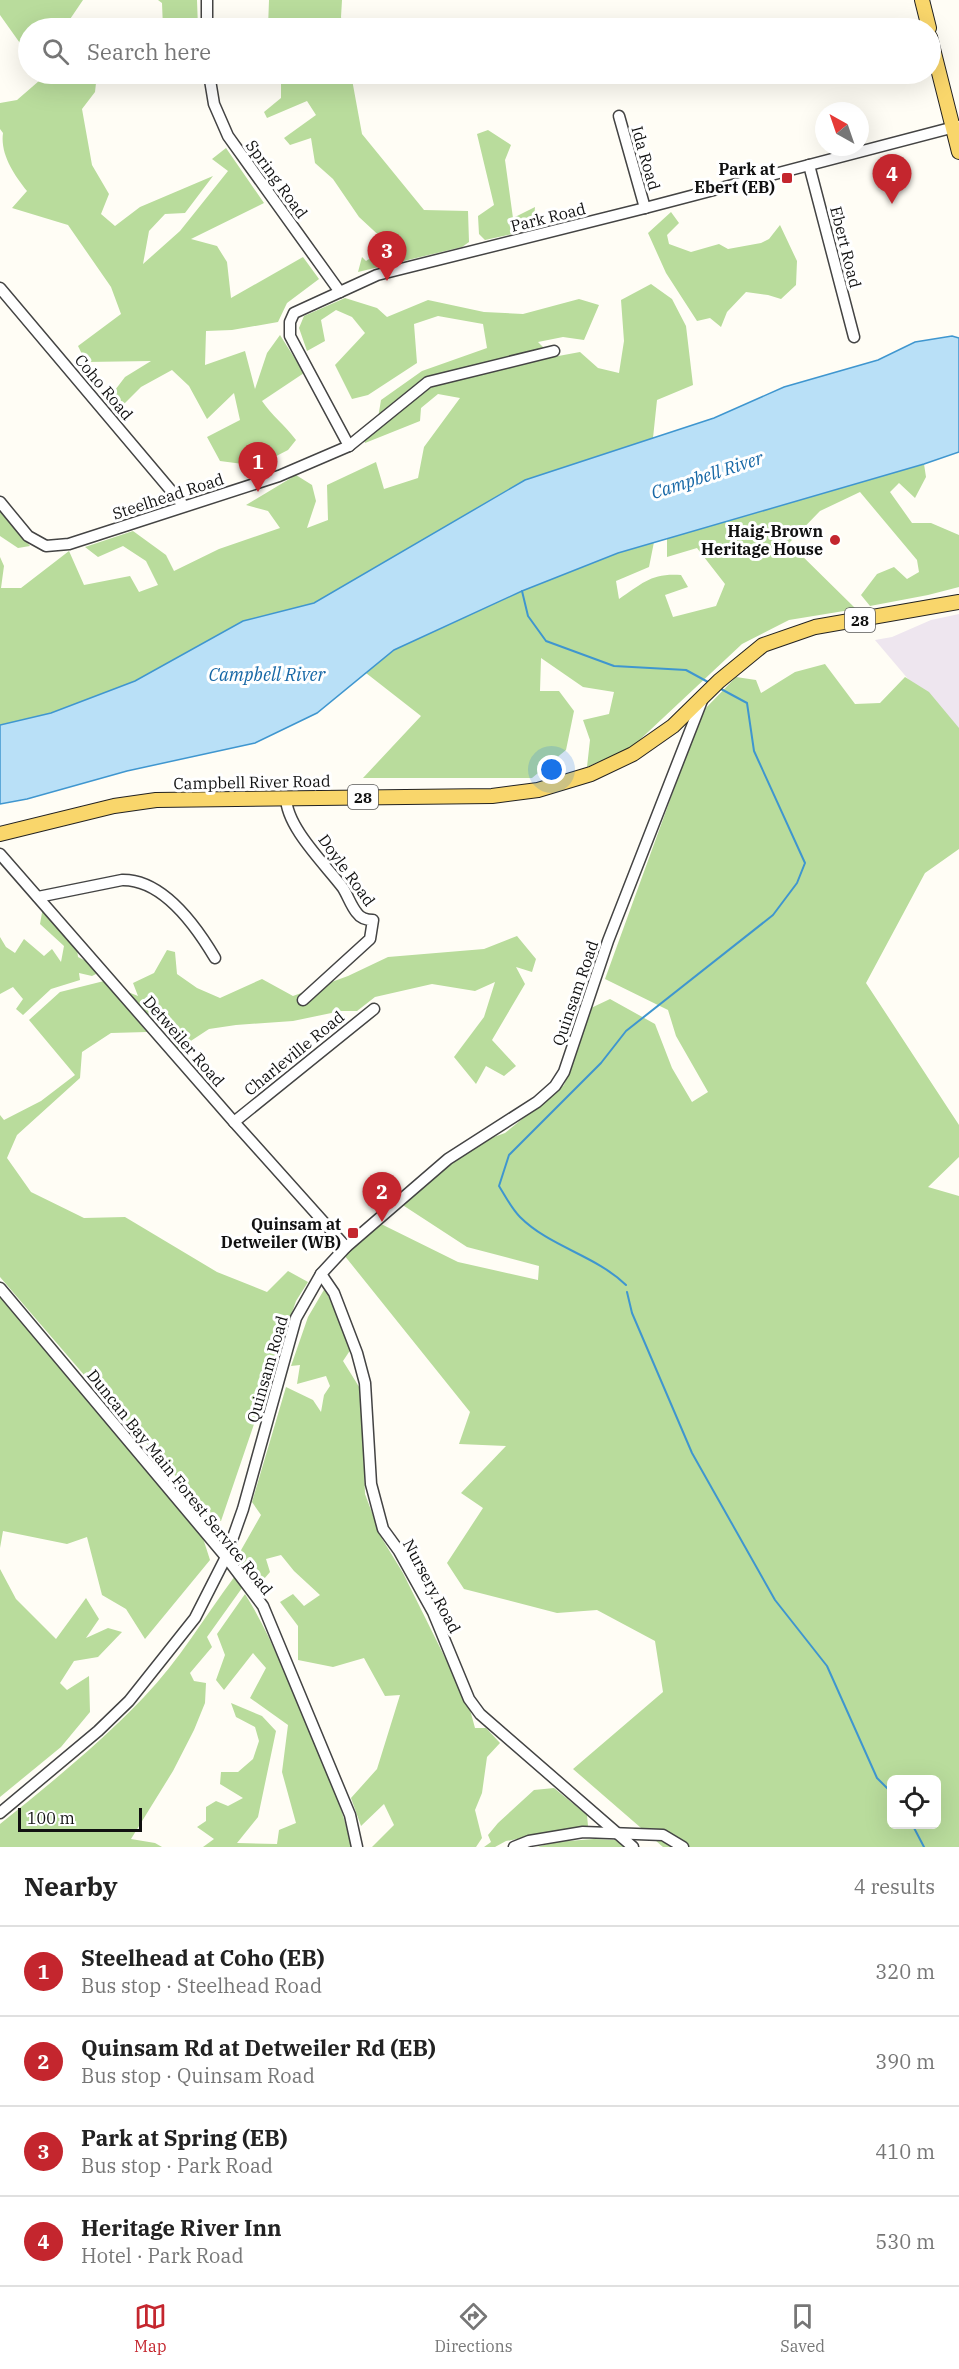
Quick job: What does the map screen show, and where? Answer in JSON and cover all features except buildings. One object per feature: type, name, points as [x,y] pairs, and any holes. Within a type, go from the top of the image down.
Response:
[{"type":"main road","points":[[922,0],[926,18]]},
{"type":"main road","points":[[941,75],[956,126],[959,152]]},
{"type":"main road","name":"Campbell River Road","points":[[0,834],[114,806],[156,800],[492,796],[537,790],[591,774],[633,754],[673,726],[719,681],[763,645],[815,627],[959,602]]},
{"type":"street","points":[[207,0],[207,18]]},
{"type":"street","name":"Spring Road","points":[[211,84],[214,104],[228,136],[340,292]]},
{"type":"street","name":"Ida Road","points":[[619,116],[645,208]]},
{"type":"street","name":"Park Road","points":[[349,446],[290,336],[290,322],[294,313],[377,275],[645,208],[956,126]]},
{"type":"street","name":"Ebert Road","points":[[809,165],[854,337]]},
{"type":"street","name":"Coho Road","points":[[0,288],[184,506]]},
{"type":"street","name":"Steelhead Road","points":[[0,502],[28,536],[46,546],[69,544],[279,476],[349,446],[428,382],[554,351]]},
{"type":"street","name":"Quinsam Road","points":[[0,1813],[98,1731],[129,1701],[195,1618],[226,1557],[243,1509],[296,1318],[321,1274],[346,1246],[448,1158],[537,1102],[555,1086],[564,1072],[608,941],[703,698]]},
{"type":"street","name":"Doyle Road","points":[[286,797],[286,808],[294,825],[345,891],[357,914],[366,920],[374,920],[370,939],[303,1000]]},
{"type":"street","name":"Detweiler Road","points":[[0,854],[234,1122],[346,1246]]},
{"type":"street","points":[[38,897],[122,880],[136,880],[148,884],[163,894],[202,935],[215,958]]},
{"type":"street","name":"Charleville Road","points":[[234,1122],[374,1010]]},
{"type":"street","points":[[179,1070],[204,1088]]},
{"type":"street","name":"Nursery Road","points":[[321,1274],[334,1293],[366,1383],[371,1484],[383,1529],[399,1551],[433,1612],[469,1699],[480,1714],[633,1847]]},
{"type":"street","name":"Duncan Bay Main Forest Service Road","points":[[0,1288],[226,1557],[263,1606],[350,1815],[357,1847]]},
{"type":"street","points":[[514,1847],[529,1841],[583,1832],[663,1836],[683,1847]]},
{"type":"shaded area","points":[[959,614],[959,739],[875,640],[892,637],[931,620]]},
{"type":"green space","points":[[0,0],[83,0],[71,18],[18,18],[18,40],[0,15]]},
{"type":"green space","points":[[158,0],[197,0],[198,18],[163,18],[162,3]]},
{"type":"green space","points":[[269,0],[342,0],[341,18],[268,18]]},
{"type":"green space","points":[[35,84],[96,84],[95,92],[82,109],[92,165],[109,194],[101,214],[115,226],[140,207],[213,176],[185,213],[165,214],[149,231],[143,264],[180,231],[228,171],[212,159],[226,148],[264,203],[191,239],[217,246],[227,262],[231,298],[303,257],[319,279],[287,303],[278,322],[232,330],[206,331],[205,365],[245,351],[255,389],[267,353],[280,335],[304,373],[262,401],[296,440],[288,450],[257,466],[220,461],[207,437],[240,420],[234,393],[207,419],[189,386],[172,370],[141,387],[118,410],[109,398],[125,377],[151,361],[86,362],[78,346],[121,314],[111,287],[68,225],[12,208],[27,191],[6,156],[3,133],[0,129],[0,103],[17,100]]},
{"type":"green space","points":[[281,84],[353,84],[362,134],[424,210],[468,211],[469,242],[462,247],[358,272],[362,257],[366,261],[377,254],[385,255],[386,242],[359,217],[333,179],[315,163],[311,138],[290,145],[284,138],[316,115],[307,101],[267,118],[264,112],[281,98]]},
{"type":"green space","points":[[488,130],[511,145],[505,160],[513,218],[535,207],[534,217],[518,225],[517,233],[485,240],[479,234],[478,216],[494,205],[477,134]]},
{"type":"green space","points":[[671,212],[679,223],[667,235],[669,244],[691,252],[719,244],[728,249],[761,243],[769,239],[780,225],[797,261],[796,285],[781,299],[746,292],[727,312],[721,327],[710,318],[697,321],[666,273],[648,233]]},
{"type":"green space","points":[[651,284],[672,299],[686,326],[693,385],[657,400],[653,438],[525,480],[314,603],[243,621],[135,681],[51,713],[0,725],[0,557],[4,566],[1,588],[21,588],[69,551],[84,585],[130,576],[139,592],[158,585],[146,561],[123,546],[98,557],[85,547],[133,531],[166,555],[174,571],[219,549],[280,528],[268,511],[246,505],[296,475],[312,485],[316,501],[307,528],[328,520],[327,485],[376,462],[384,489],[418,478],[424,447],[460,398],[438,394],[421,408],[420,421],[365,443],[362,431],[378,418],[381,400],[422,371],[487,348],[483,324],[438,316],[414,324],[417,363],[368,395],[352,399],[335,365],[365,333],[352,317],[336,310],[321,320],[325,341],[307,351],[299,328],[304,316],[345,298],[377,308],[387,317],[428,300],[484,312],[523,314],[579,299],[599,305],[584,340],[563,337],[538,342],[553,357],[580,352],[598,368],[619,373],[624,341],[621,300]]},
{"type":"green space","points":[[924,464],[926,477],[915,498],[899,483],[890,492],[912,523],[931,523],[959,535],[959,587],[870,606],[861,595],[877,574],[894,567],[907,579],[919,572],[917,560],[860,492],[820,511],[789,543],[856,609],[789,620],[742,644],[632,747],[587,767],[590,740],[583,720],[609,714],[614,692],[583,687],[541,658],[540,691],[559,691],[574,711],[566,750],[532,778],[363,778],[421,716],[366,673],[394,650],[522,591],[618,553],[654,542],[649,567],[616,581],[619,599],[655,577],[681,575],[688,587],[665,595],[673,617],[716,606],[725,584],[697,548],[667,557],[667,538]]},
{"type":"green space","points":[[0,509],[30,546],[18,548],[0,536]]},
{"type":"green space","points":[[825,664],[855,704],[880,703],[905,677],[929,692],[959,728],[959,849],[925,873],[866,983],[959,1125],[959,1157],[928,1187],[959,1196],[959,1847],[663,1847],[573,1769],[663,1692],[655,1641],[597,1610],[557,1613],[464,1589],[447,1563],[483,1508],[461,1493],[506,1446],[459,1444],[470,1412],[340,1250],[375,1221],[458,1262],[538,1280],[539,1266],[467,1247],[398,1202],[452,1152],[505,1133],[564,1085],[591,1008],[610,999],[655,1024],[672,1068],[692,1102],[708,1092],[676,1036],[668,1010],[605,979],[702,712],[736,677],[756,680],[761,693],[795,672]]},
{"type":"green space","points":[[43,907],[77,949],[78,957],[88,962],[98,973],[92,976],[79,973],[80,980],[51,989],[23,1015],[16,1009],[23,999],[13,987],[0,994],[0,937],[6,947],[15,953],[24,939],[44,956],[52,949],[61,962],[64,946],[40,924]]},
{"type":"green space","points":[[517,936],[536,959],[532,972],[516,967],[525,984],[492,1040],[516,1066],[504,1076],[486,1066],[476,1084],[454,1057],[484,1017],[495,982],[475,991],[432,984],[375,997],[357,1011],[341,1011],[293,1021],[209,1029],[177,1050],[154,1008],[151,1018],[128,992],[138,996],[133,983],[154,973],[167,950],[175,952],[177,974],[197,988],[220,998],[262,979],[293,996],[348,976],[388,957],[484,949]]},
{"type":"green space","points":[[104,981],[147,1032],[111,1033],[82,1052],[80,1078],[17,1135],[7,1158],[31,1192],[84,1218],[125,1217],[217,1272],[267,1292],[288,1271],[308,1282],[296,1301],[221,1521],[205,1515],[164,1461],[121,1418],[0,1277],[0,1115],[4,1120],[41,1101],[75,1075],[29,1020],[60,992]]},
{"type":"green space","points":[[325,1288],[351,1349],[343,1361],[361,1390],[365,1494],[381,1537],[403,1573],[469,1706],[475,1728],[486,1728],[500,1743],[487,1757],[482,1793],[475,1810],[482,1838],[476,1847],[372,1847],[394,1825],[384,1804],[361,1826],[351,1798],[377,1769],[400,1695],[385,1696],[364,1658],[333,1667],[298,1660],[298,1626],[280,1602],[293,1594],[304,1606],[320,1595],[294,1571],[281,1555],[266,1559],[270,1572],[258,1586],[236,1559],[261,1515],[252,1502],[286,1387],[313,1400],[321,1412],[324,1395],[330,1386],[326,1376],[297,1384],[300,1365],[291,1366],[308,1317]]},
{"type":"green space","points":[[0,1296],[202,1535],[210,1560],[145,1639],[126,1609],[102,1595],[87,1537],[67,1544],[3,1531],[0,1548]]},
{"type":"green space","points":[[0,1569],[16,1599],[56,1639],[86,1598],[99,1619],[86,1638],[108,1628],[122,1632],[98,1657],[74,1661],[60,1683],[67,1690],[89,1676],[90,1712],[61,1747],[0,1797]]},
{"type":"green space","points":[[235,1576],[242,1588],[207,1637],[212,1647],[190,1673],[194,1681],[206,1683],[205,1703],[173,1771],[131,1839],[155,1843],[162,1847],[0,1847],[0,1824],[92,1747],[144,1697],[180,1653]]},
{"type":"green space","points":[[245,1594],[271,1642],[326,1771],[348,1831],[351,1847],[203,1847],[214,1839],[197,1827],[206,1821],[206,1807],[216,1801],[228,1806],[243,1798],[220,1784],[221,1772],[238,1772],[253,1759],[259,1741],[255,1727],[236,1717],[231,1703],[262,1716],[276,1731],[258,1817],[237,1843],[277,1844],[279,1830],[296,1823],[282,1772],[288,1725],[250,1698],[266,1668],[253,1653],[224,1690],[216,1680],[225,1655],[217,1634]]},
{"type":"green space","points":[[554,1788],[587,1815],[588,1826],[506,1841],[495,1847],[484,1847],[491,1842],[488,1835],[498,1823],[534,1790]]},
{"type":"green space","points":[[617,1840],[625,1847],[537,1847],[555,1842]]},
{"type":"water","name":"Campbell River","points":[[952,336],[959,338],[959,452],[618,553],[522,591],[394,650],[317,713],[255,743],[127,771],[27,799],[0,804],[0,725],[51,713],[135,681],[243,621],[314,603],[525,480],[714,418],[784,387],[878,360],[915,342]]},
{"type":"waterway","points":[[522,591],[528,616],[546,641],[614,666],[686,670],[708,682]]},
{"type":"waterway","points":[[626,1285],[601,1266],[532,1227],[517,1214],[499,1186],[509,1155],[601,1063],[626,1031],[773,915],[797,883],[805,863],[754,751],[747,703],[721,689]]},
{"type":"waterway","points":[[627,1292],[632,1313],[692,1453],[775,1600],[827,1666],[877,1778],[887,1788]]},
{"type":"waterway","points":[[915,1829],[924,1847]]},
{"type":"place","name":"Park at Ebert (EB)","points":[[787,178]]},
{"type":"place","name":"Heritage River Inn","points":[[892,204]]},
{"type":"place","name":"Park at Spring (EB)","points":[[387,281]]},
{"type":"place","name":"Steelhead at Coho (EB)","points":[[258,492]]},
{"type":"place","name":"Haig-Brown Heritage House","points":[[835,540]]},
{"type":"place","name":"Quinsam Rd at Detweiler Rd (EB)","points":[[382,1222]]},
{"type":"place","name":"Quinsam at Detweiler (WB)","points":[[353,1233]]}]
